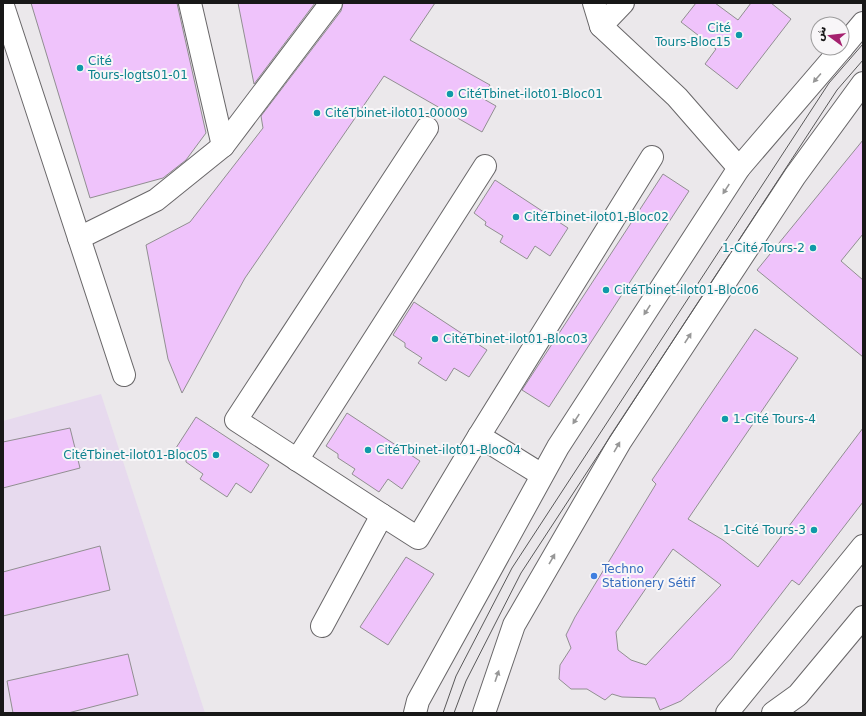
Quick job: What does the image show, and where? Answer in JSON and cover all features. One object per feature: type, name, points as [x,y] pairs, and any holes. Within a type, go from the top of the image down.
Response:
[{"type":"street","points":[[190,3],[223,146]]},
{"type":"street","points":[[79,238],[156,200],[223,146],[331,3]]},
{"type":"street","points":[[594,3],[601,26],[677,97],[739,168]]},
{"type":"street","points":[[601,26],[623,3]]},
{"type":"street","points":[[3,6],[124,375]]},
{"type":"street","points":[[850,38],[863,23]]},
{"type":"street","points":[[415,713],[418,701],[558,446],[739,168],[835,56]]},
{"type":"street","points":[[484,713],[514,625],[620,442],[795,176],[863,83]]},
{"type":"street","points":[[427,128],[236,420],[418,538],[479,436],[652,157]]},
{"type":"street","points":[[297,460],[486,166]]},
{"type":"street","points":[[479,436],[542,476]]},
{"type":"street","points":[[322,626],[382,515]]},
{"type":"street","points":[[727,713],[863,546]]},
{"type":"street","points":[[773,713],[798,695],[863,617]]},
{"type":"shaded area","points":[[101,394],[205,713],[3,713],[3,421]]},
{"type":"building","name":"Cité Tours-logts01-01","points":[[31,3],[177,3],[206,133],[186,160],[163,178],[90,198]]},
{"type":"building","points":[[238,3],[315,3],[254,84]]},
{"type":"building","name":"CitéTbinet-ilot01-00009","points":[[343,3],[435,3],[410,40],[490,85],[482,98],[496,106],[482,132],[384,76],[245,278],[182,393],[168,359],[146,245],[190,222],[263,128],[261,116],[341,11]]},
{"type":"building","name":"Cité Tours-Bloc15","points":[[696,3],[715,3],[738,20],[751,3],[771,3],[791,19],[737,89],[705,64],[716,49],[681,22]]},
{"type":"building","name":"1-Cité Tours-2","points":[[863,140],[863,234],[841,261],[863,280],[863,357],[757,270]]},
{"type":"building","name":"CitéTbinet-ilot01-Bloc06","points":[[663,174],[689,191],[549,407],[522,390]]},
{"type":"building","name":"CitéTbinet-ilot01-Bloc02","points":[[495,180],[568,228],[550,256],[535,246],[527,259],[500,242],[503,236],[485,225],[486,222],[474,213]]},
{"type":"building","name":"CitéTbinet-ilot01-Bloc03","points":[[414,302],[487,350],[469,377],[454,368],[446,381],[418,363],[422,358],[405,347],[405,343],[393,335]]},
{"type":"building","points":[[755,329],[798,358],[688,519],[723,540],[758,567],[863,428],[863,502],[799,585],[792,580],[731,659],[681,701],[660,710],[655,698],[622,697],[612,694],[605,700],[587,689],[571,689],[559,679],[560,665],[571,648],[566,635],[575,617],[656,484],[652,480]],"holes":[[[673,549],[721,585],[646,665],[631,660],[618,650],[616,632]]]},
{"type":"building","name":"CitéTbinet-ilot01-Bloc04","points":[[347,413],[420,461],[402,489],[388,479],[379,492],[352,474],[355,469],[338,458],[338,454],[326,446]]},
{"type":"building","name":"CitéTbinet-ilot01-Bloc05","points":[[196,417],[269,465],[251,493],[236,483],[227,497],[200,479],[203,474],[174,451]]},
{"type":"building","points":[[70,428],[80,468],[3,488],[3,442]]},
{"type":"building","points":[[100,546],[110,590],[3,616],[3,572]]},
{"type":"building","points":[[406,557],[434,574],[388,645],[360,627]]},
{"type":"building","points":[[128,654],[138,695],[68,713],[13,713],[7,681]]},
{"type":"tram line","points":[[443,713],[456,676],[512,568],[829,83],[863,44]]},
{"type":"tram line","points":[[454,713],[466,681],[521,573],[837,90],[863,60]]},
{"type":"place","name":"Cité Tours-Bloc15","points":[[739,35]]},
{"type":"place","name":"Cité Tours-logts01-01","points":[[80,68]]},
{"type":"place","name":"CitéTbinet-ilot01-Bloc01","points":[[450,94]]},
{"type":"place","name":"CitéTbinet-ilot01-00009","points":[[317,113]]},
{"type":"place","name":"CitéTbinet-ilot01-Bloc02","points":[[516,217]]},
{"type":"place","name":"1-Cité Tours-2","points":[[813,248]]},
{"type":"place","name":"CitéTbinet-ilot01-Bloc06","points":[[606,290]]},
{"type":"place","name":"CitéTbinet-ilot01-Bloc03","points":[[435,339]]},
{"type":"place","name":"1-Cité Tours-4","points":[[725,419]]},
{"type":"place","name":"CitéTbinet-ilot01-Bloc04","points":[[368,450]]},
{"type":"place","name":"CitéTbinet-ilot01-Bloc05","points":[[216,455]]},
{"type":"place","name":"1-Cité Tours-3","points":[[814,530]]},
{"type":"place","name":"Techno Stationery Sétif","points":[[594,576]]}]
